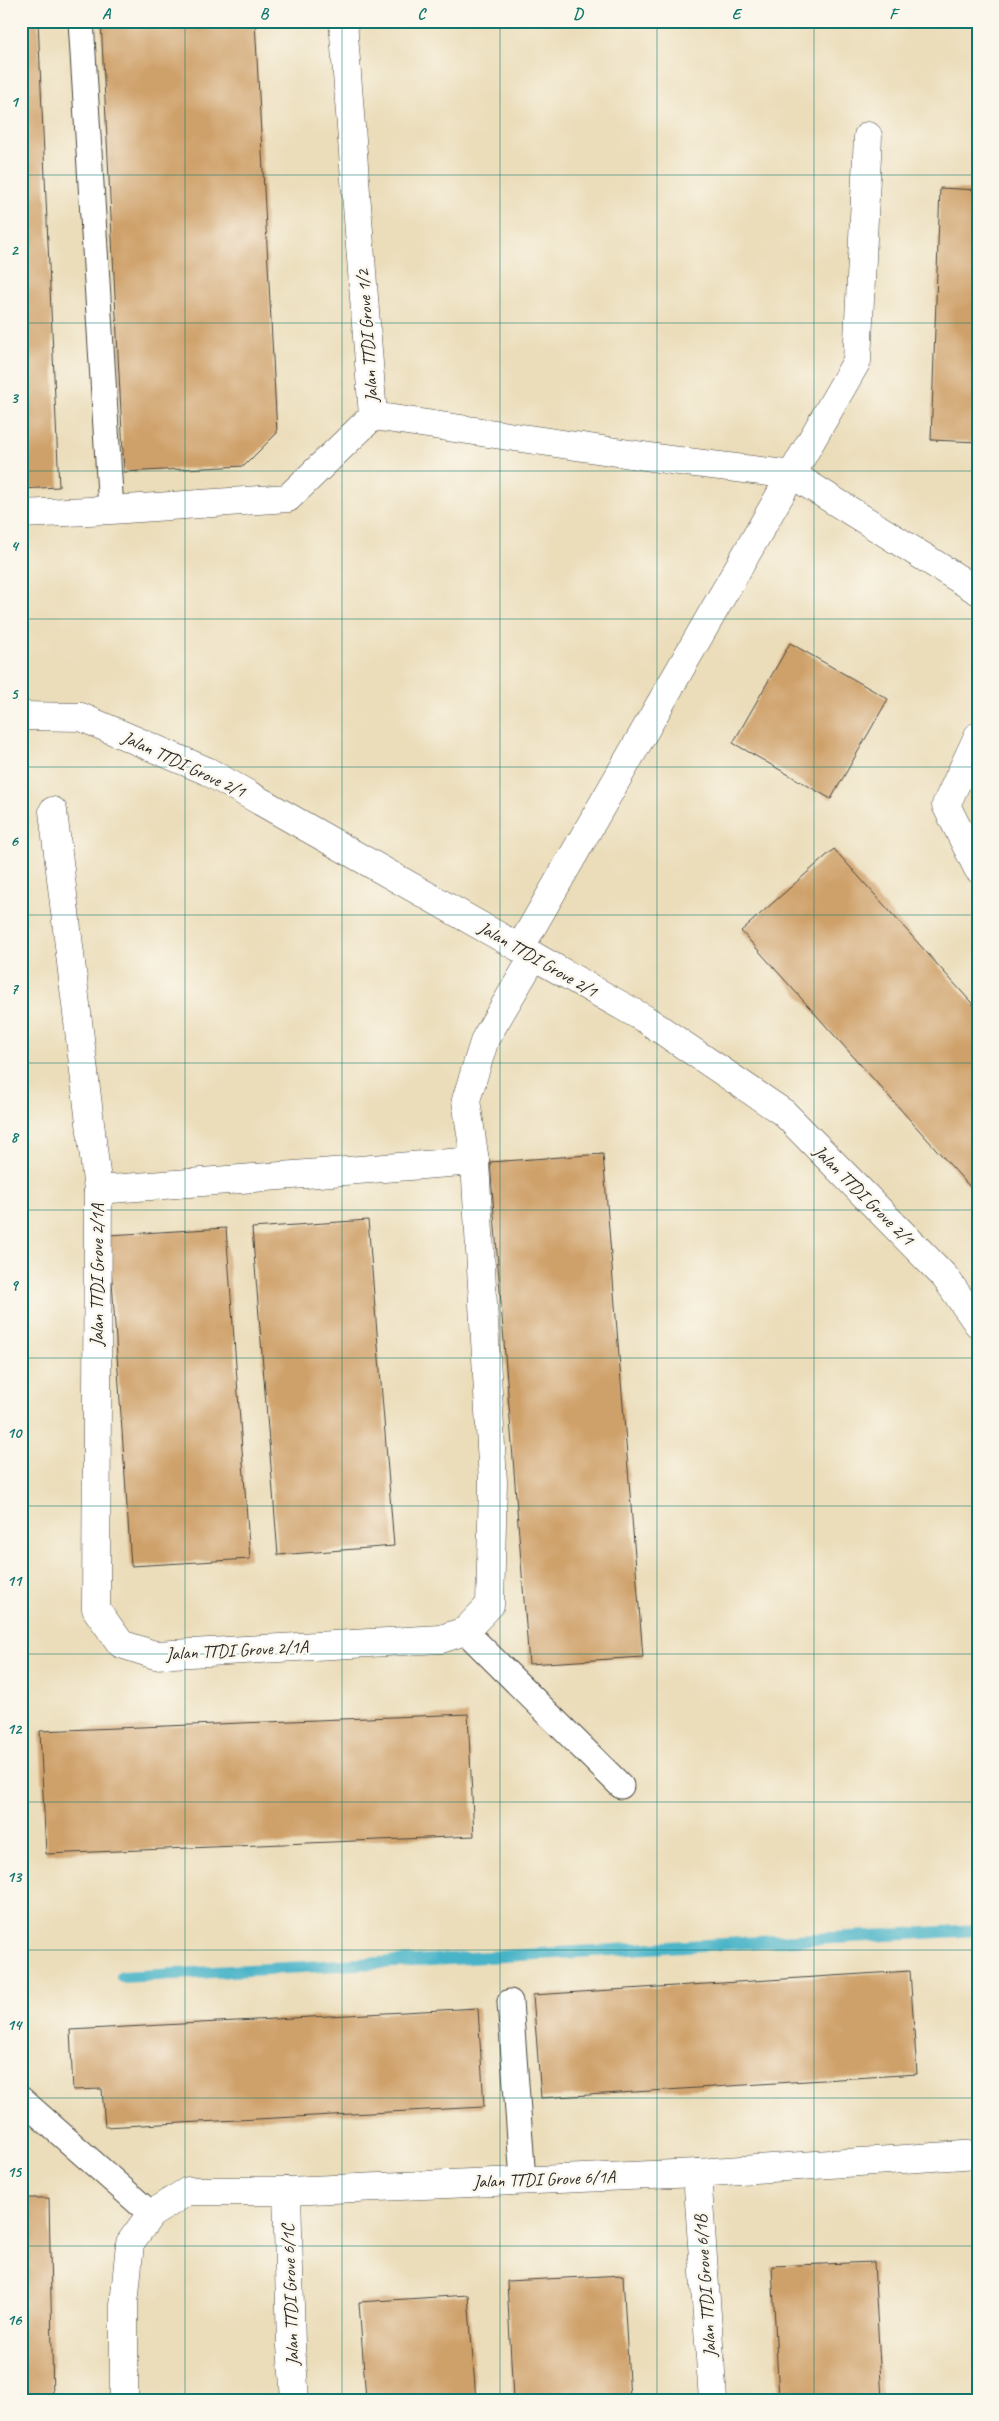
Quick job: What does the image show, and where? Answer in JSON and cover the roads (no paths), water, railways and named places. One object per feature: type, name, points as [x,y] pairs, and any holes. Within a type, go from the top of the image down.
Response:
[{"type":"street","name":"Jalan TTDI Grove 1/2","points":[[21,514],[288,498],[373,416],[343,21]]},
{"type":"street","name":"Jalan TTDI Grove 2/1A","points":[[53,812],[98,1190],[96,1610],[120,1644],[155,1655],[441,1639],[465,1630],[490,1605],[492,1501],[475,1161],[466,1100],[485,1039],[527,952],[857,361],[868,136]]},
{"type":"street","points":[[373,416],[793,476],[978,591]]},
{"type":"street","name":"Jalan TTDI Grove 2/1","points":[[21,716],[81,717],[207,771],[645,1019],[784,1113],[945,1277],[978,1324]]},
{"type":"street","points":[[978,736],[946,805],[968,834],[978,870]]},
{"type":"street","points":[[98,1190],[475,1161]]},
{"type":"street","name":"Jalan TTDI Grove 6/1A","points":[[124,2400],[124,2304],[130,2243],[151,2214],[188,2191],[287,2190],[697,2173],[978,2154]]},
{"type":"street","name":"Jalan TTDI Grove 6/1B","points":[[697,2173],[713,2400]]},
{"type":"street","name":"Jalan TTDI Grove 6/1C","points":[[287,2190],[291,2346],[295,2400]]},
{"type":"lane","points":[[81,21],[112,510]]},
{"type":"lane","points":[[465,1630],[621,1786]]},
{"type":"lane","points":[[510,2002],[523,2180]]},
{"type":"lane","points":[[21,2099],[151,2214]]},
{"type":"waterway","points":[[122,1977],[978,1930]]}]
